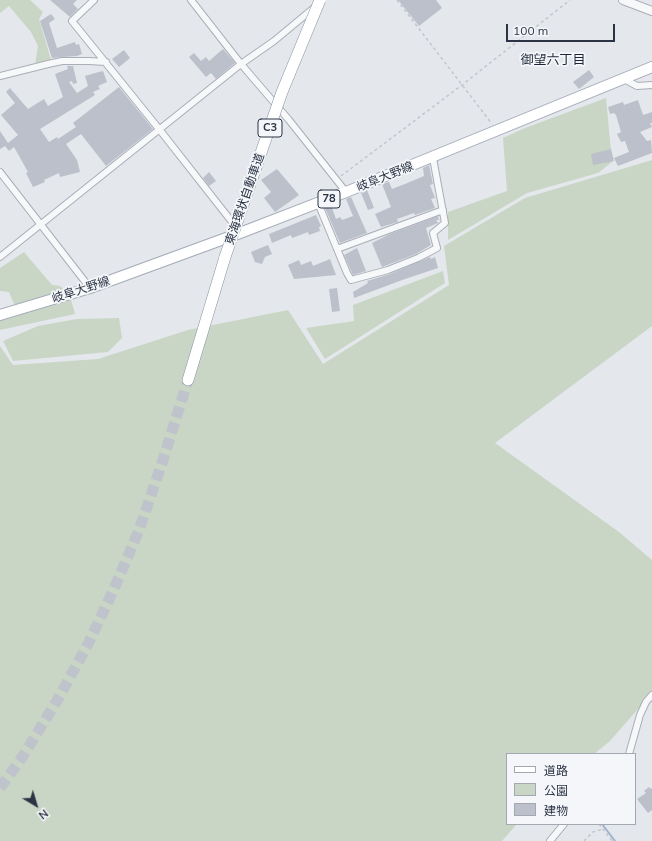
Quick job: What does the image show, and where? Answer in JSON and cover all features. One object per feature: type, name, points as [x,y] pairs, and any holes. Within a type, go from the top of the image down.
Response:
[{"type":"highway","name":"東海環状自動車道","points":[[188,380],[225,257],[280,99],[320,0]]},
{"type":"main road","name":"岐阜大野線","points":[[0,315],[90,288],[240,233],[432,158],[652,67]]},
{"type":"street","points":[[94,0],[72,21],[240,233]]},
{"type":"street","points":[[191,0],[241,64],[289,120],[346,192]]},
{"type":"street","points":[[0,256],[41,225],[241,64],[274,41],[324,0]]},
{"type":"street","points":[[623,0],[652,11]]},
{"type":"street","points":[[0,76],[62,62],[106,62]]},
{"type":"street","points":[[624,79],[637,86],[652,85]]},
{"type":"street","points":[[318,203],[351,280],[388,270],[418,258],[437,248],[433,234],[445,224],[432,158]]},
{"type":"street","points":[[0,172],[90,288]]},
{"type":"street","points":[[337,249],[443,210]]},
{"type":"street","points":[[629,753],[640,715],[646,702],[652,695]]},
{"type":"street","points":[[550,841],[563,825]]},
{"type":"path","points":[[396,0],[498,131]]},
{"type":"path","points":[[336,180],[462,85],[570,0]]},
{"type":"path","points":[[600,825],[612,841]]},
{"type":"path","points":[[584,841],[593,832],[602,829]]},
{"type":"green space","points":[[0,0],[30,0],[43,12],[39,19],[51,60],[35,65],[38,46],[31,32],[9,6],[0,13]]},
{"type":"green space","points":[[606,98],[612,162],[598,173],[527,193],[448,240],[448,212],[507,191],[503,138],[525,128]]},
{"type":"green space","points":[[652,160],[652,326],[495,443],[619,532],[652,560],[652,693],[610,741],[595,753],[506,753],[506,825],[516,825],[502,841],[0,841],[0,346],[13,365],[98,359],[188,330],[288,310],[323,364],[449,285],[444,246],[525,198]]},
{"type":"green space","points":[[24,252],[52,285],[60,286],[65,291],[15,306],[9,292],[0,291],[0,268]]},
{"type":"green space","points":[[443,271],[445,283],[325,359],[306,328],[354,321],[353,305]]},
{"type":"green space","points":[[71,300],[75,314],[0,330],[0,321]]},
{"type":"green space","points":[[119,318],[122,338],[108,352],[13,361],[3,341],[38,326],[77,319]]},
{"type":"building","points":[[50,0],[77,0],[73,4],[78,9],[70,17]]},
{"type":"building","points":[[398,0],[436,0],[442,8],[419,26]]},
{"type":"building","points":[[51,14],[55,19],[49,23],[57,48],[75,42],[76,45],[79,44],[82,54],[77,56],[52,58],[40,21]]},
{"type":"building","points":[[223,49],[235,63],[216,79],[211,73],[206,77],[189,57],[194,53],[201,61],[206,57],[209,61]]},
{"type":"building","points":[[124,50],[130,58],[119,67],[112,59]]},
{"type":"building","points":[[67,66],[73,66],[77,83],[73,84],[72,81],[69,82],[77,93],[88,86],[85,76],[103,71],[107,82],[98,86],[100,89],[93,92],[95,95],[40,129],[49,142],[57,137],[58,139],[76,127],[73,123],[119,87],[153,129],[106,166],[81,134],[66,144],[77,160],[80,172],[60,177],[59,173],[44,180],[45,182],[33,187],[26,173],[28,172],[14,147],[9,151],[5,146],[0,149],[0,131],[8,143],[18,135],[1,115],[15,103],[6,92],[10,88],[28,109],[44,99],[48,106],[63,97],[55,74],[68,69]]},
{"type":"building","points":[[589,70],[594,77],[579,89],[573,82]]},
{"type":"building","points":[[638,100],[643,115],[652,112],[652,123],[650,123],[652,127],[640,132],[647,141],[651,140],[652,153],[618,166],[614,158],[629,152],[625,141],[621,142],[617,134],[621,132],[616,115],[614,113],[610,114],[608,107],[623,102],[624,105]]},
{"type":"building","points":[[611,149],[614,161],[593,165],[591,154]]},
{"type":"building","points":[[429,165],[433,184],[430,185],[435,198],[431,199],[435,208],[415,215],[414,213],[397,219],[398,222],[381,227],[375,214],[391,207],[382,184],[389,182],[392,189],[405,184],[424,176],[423,168]]},
{"type":"building","points":[[277,169],[299,195],[275,212],[264,198],[271,192],[261,180]]},
{"type":"building","points":[[209,172],[216,181],[209,186],[203,178]]},
{"type":"building","points":[[367,190],[374,208],[368,210],[361,193]]},
{"type":"building","points":[[351,197],[367,233],[340,243],[325,208],[331,205],[336,219],[340,217],[342,220],[353,216],[346,199]]},
{"type":"building","points":[[316,215],[321,226],[319,227],[320,231],[309,235],[308,232],[292,238],[291,235],[272,243],[269,234]]},
{"type":"building","points":[[438,216],[439,220],[436,220],[438,223],[426,228],[431,245],[416,254],[382,267],[372,243],[390,234]]},
{"type":"building","points":[[268,245],[272,254],[265,257],[262,264],[255,262],[251,252]]},
{"type":"building","points":[[357,248],[366,271],[353,275],[344,255]]},
{"type":"building","points":[[430,257],[431,259],[435,257],[438,268],[354,298],[353,292],[368,283],[367,281],[390,274]]},
{"type":"building","points":[[330,259],[336,275],[294,279],[288,265],[299,260],[301,265],[311,261],[313,266]]},
{"type":"building","points":[[337,288],[340,311],[332,312],[329,289]]},
{"type":"building","points":[[649,787],[651,789],[652,788],[652,810],[648,813],[637,799],[646,793],[644,791]]},
{"type":"waterway","points":[[603,825],[615,841]]},
{"type":"tunnel","points":[[0,788],[23,756],[58,699],[88,644],[114,589],[139,530],[188,380]]},
{"type":"district","name":"御望六丁目","points":[[553,60]]}]
